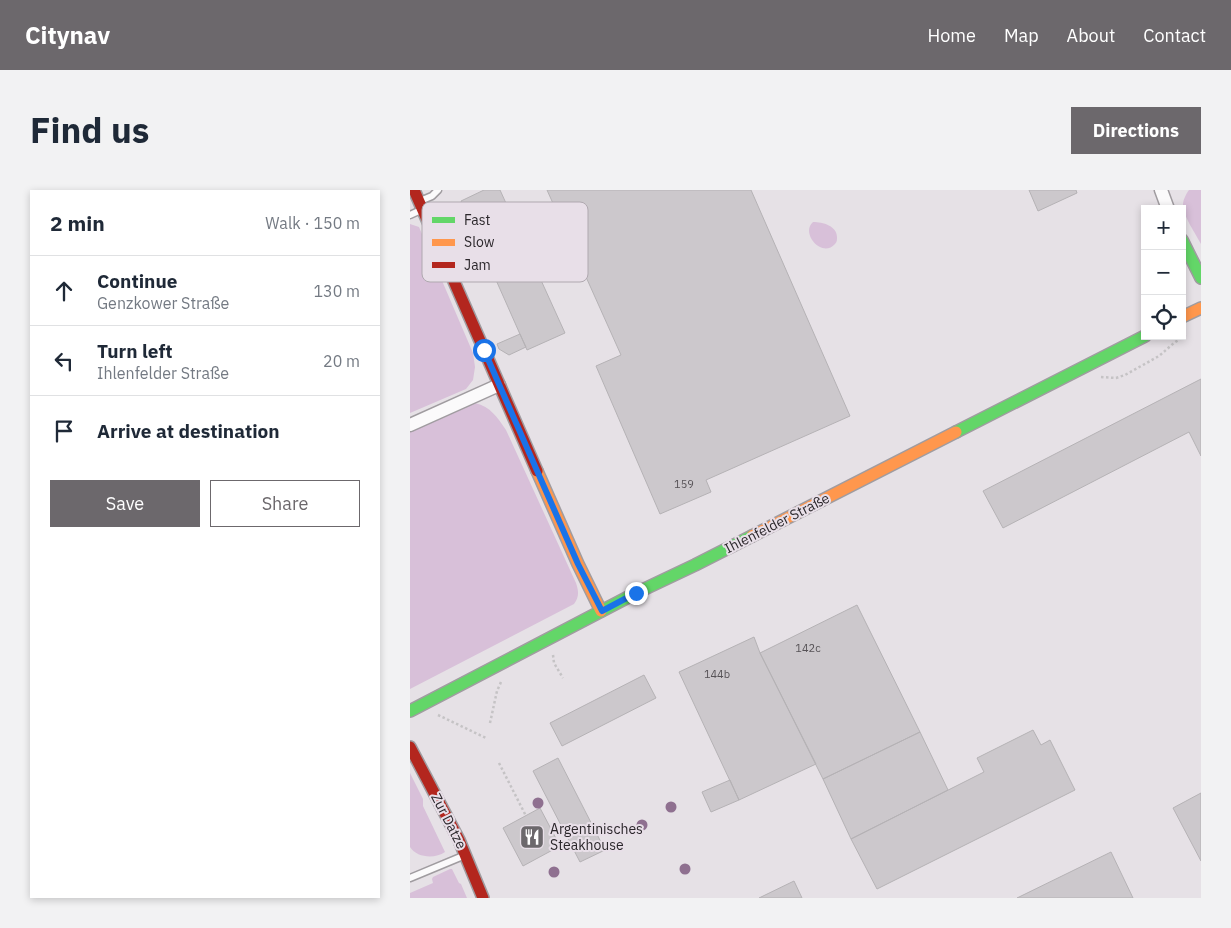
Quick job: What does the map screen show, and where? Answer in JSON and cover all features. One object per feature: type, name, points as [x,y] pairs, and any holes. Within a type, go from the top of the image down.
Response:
[{"type":"main road","points":[[414,190],[422,210]]},
{"type":"main road","points":[[1186,248],[1201,278]]},
{"type":"main road","points":[[454,282],[578,564],[602,611]]},
{"type":"main road","points":[[1186,315],[1201,308]]},
{"type":"main road","name":"Ihlenfelder Straße","points":[[410,711],[602,611],[1141,338]]},
{"type":"main road","name":"Zur Datze","points":[[410,747],[466,854],[483,898]]},
{"type":"street","points":[[1162,190],[1167,205]]},
{"type":"street","points":[[410,425],[499,385]]},
{"type":"lane","points":[[424,202],[438,190]]},
{"type":"lane","points":[[410,214],[420,205]]},
{"type":"lane","points":[[410,878],[466,854]]},
{"type":"path","points":[[553,651],[554,663],[563,678]]},
{"type":"path","points":[[490,724],[497,691],[502,678]]},
{"type":"path","points":[[434,714],[442,716],[486,738]]},
{"type":"path","points":[[499,763],[526,816]]},
{"type":"shaded area","points":[[1189,190],[1201,190],[1201,244],[1187,220],[1186,205],[1183,205]]},
{"type":"shaded area","points":[[813,222],[825,224],[835,230],[837,241],[835,244],[830,248],[824,248],[814,243],[809,232]]},
{"type":"shaded area","points":[[410,224],[419,227],[422,234],[422,282],[443,282],[473,353],[475,367],[473,380],[466,389],[410,413]]},
{"type":"shaded area","points":[[475,403],[489,410],[506,430],[576,583],[578,597],[574,604],[410,689],[410,432]]},
{"type":"shaded area","points":[[410,773],[445,852],[436,856],[422,855],[413,851],[410,847]]},
{"type":"shaded area","points":[[452,869],[461,884],[467,898],[410,898],[410,893],[433,883],[433,877]]},
{"type":"building","points":[[484,190],[500,190],[505,202],[461,202]]},
{"type":"building","points":[[547,190],[751,190],[850,416],[706,480],[711,492],[660,514],[596,366],[621,355],[588,281],[588,202],[552,202]]},
{"type":"building","points":[[1029,190],[1076,190],[1077,193],[1038,211]]},
{"type":"building","points":[[497,282],[542,282],[565,333],[527,350]]},
{"type":"building","points":[[520,334],[526,347],[509,355],[499,349],[497,344]]},
{"type":"building","points":[[1201,379],[1201,456],[1189,432],[1003,528],[983,491]]},
{"type":"building","points":[[857,605],[920,732],[823,779],[760,653]]},
{"type":"building","points":[[754,637],[760,653],[816,764],[739,800],[679,672]]},
{"type":"building","points":[[644,675],[656,698],[562,746],[550,723]]},
{"type":"building","points":[[1033,730],[1041,745],[1050,740],[1075,790],[877,889],[851,839],[984,772],[977,758]]},
{"type":"building","points":[[920,732],[948,790],[851,839],[823,779]]},
{"type":"building","points":[[558,758],[605,850],[580,862],[533,771]]},
{"type":"building","points":[[730,780],[739,800],[711,812],[702,792]]},
{"type":"building","points":[[1201,793],[1201,861],[1173,808]]},
{"type":"building","name":"Argentinisches Steakhouse","points":[[540,808],[560,846],[523,866],[503,828]]},
{"type":"building","points":[[1111,852],[1133,898],[1017,898]]},
{"type":"building","points":[[794,881],[802,898],[759,898]]},
{"type":"traffic: fast","points":[[1186,248],[1201,278]]},
{"type":"traffic: fast","points":[[956,432],[1141,338]]},
{"type":"traffic: fast","points":[[410,711],[636,593],[752,536]]},
{"type":"traffic: slow","points":[[1186,315],[1201,308]]},
{"type":"traffic: slow","points":[[752,536],[956,432]]},
{"type":"traffic: slow","points":[[537,471],[601,611]]},
{"type":"traffic: jam","points":[[414,190],[422,208]]},
{"type":"traffic: jam","points":[[454,282],[537,471]]},
{"type":"traffic: jam","points":[[410,747],[459,840],[483,898]]},
{"type":"place","name":"Argentinisches Steakhouse","points":[[532,837]]},
{"type":"route","points":[[484,350],[578,564],[602,611],[636,593]]}]
